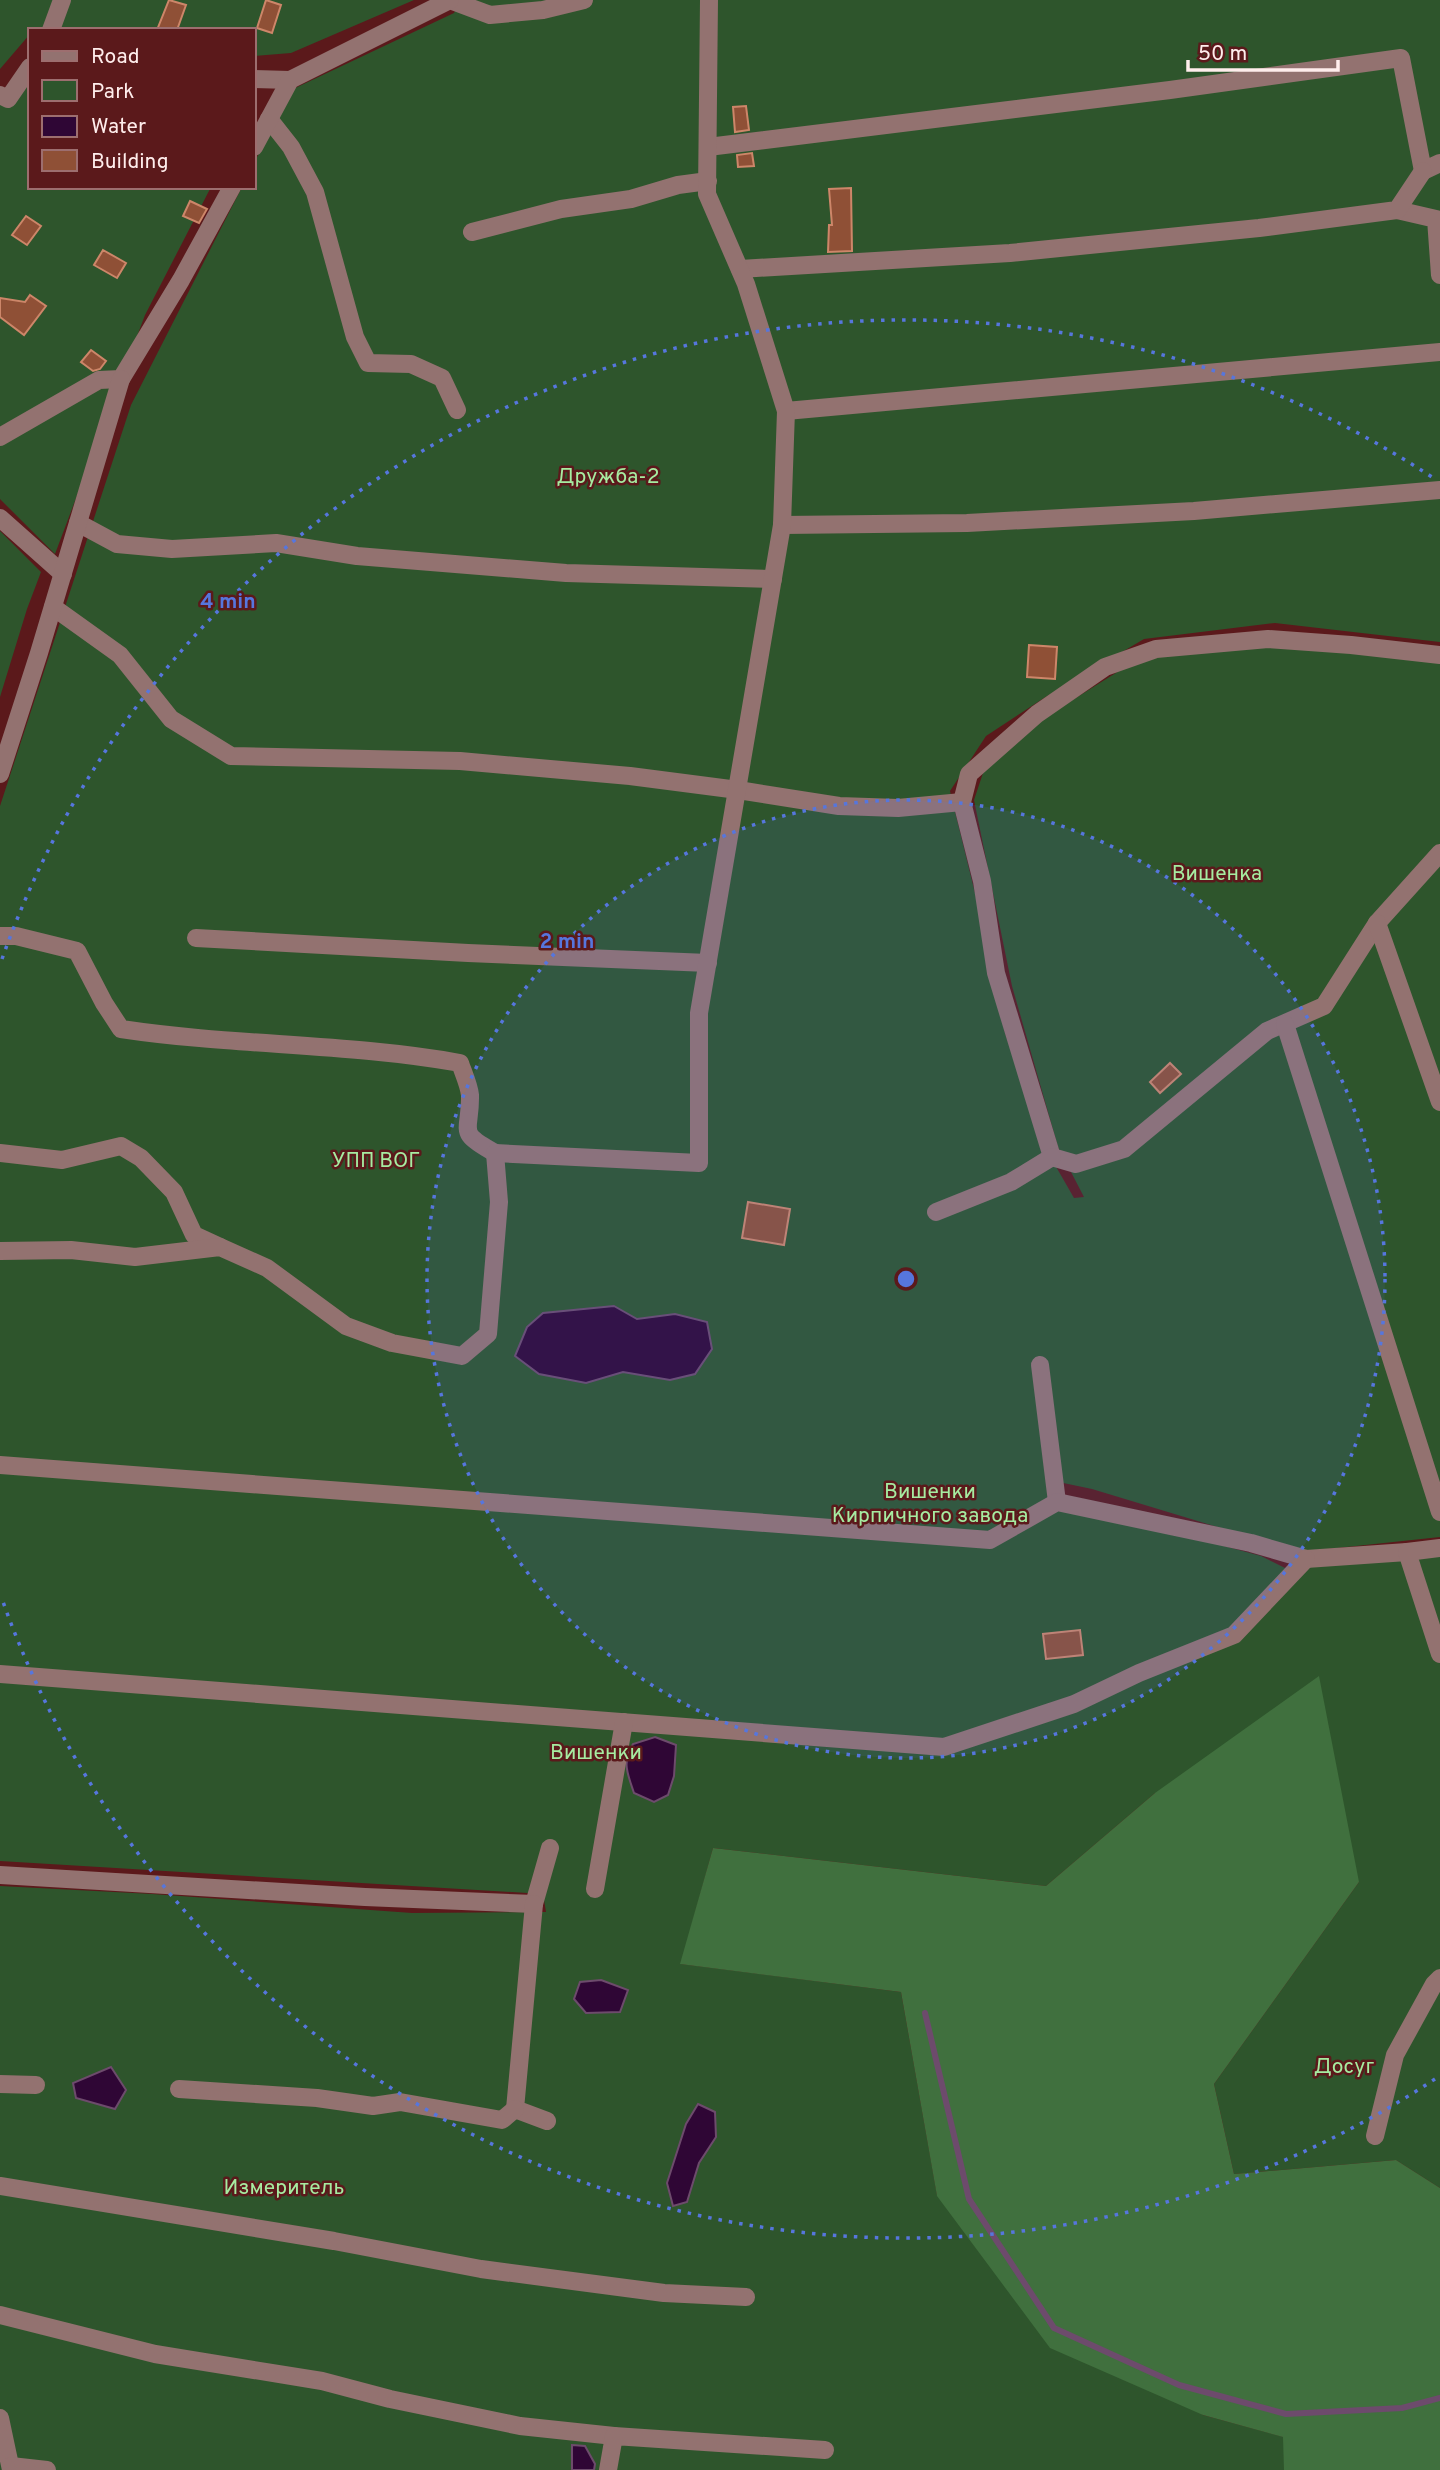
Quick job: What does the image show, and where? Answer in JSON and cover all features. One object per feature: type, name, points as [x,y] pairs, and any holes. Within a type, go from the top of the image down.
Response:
[{"type":"lane","points":[[52,28],[62,0]]},
{"type":"lane","points":[[256,79],[290,80],[450,0],[490,15],[543,10],[584,0]]},
{"type":"lane","points":[[0,936],[16,936],[77,951],[121,1029],[171,1036],[407,1053],[460,1062],[470,1094],[466,1126],[471,1140],[495,1153],[699,1163],[699,1013],[782,525],[786,411],[740,269],[707,194],[709,0]]},
{"type":"lane","points":[[708,147],[1170,90],[1401,58],[1423,171]]},
{"type":"lane","points":[[0,95],[8,99],[28,70]]},
{"type":"lane","points":[[256,143],[290,80]]},
{"type":"lane","points":[[269,119],[291,147],[315,192],[355,337],[368,363],[411,364],[442,378],[457,410]]},
{"type":"lane","points":[[1397,210],[1423,171],[1440,163]]},
{"type":"lane","points":[[472,232],[561,209],[631,199],[678,184],[708,181]]},
{"type":"lane","points":[[0,774],[3,752],[53,607],[121,379],[181,280],[231,189]]},
{"type":"lane","points":[[740,269],[1010,253],[1259,228],[1397,210],[1436,219],[1440,275]]},
{"type":"lane","points":[[786,411],[1440,352]]},
{"type":"lane","points":[[0,437],[99,380],[121,379]]},
{"type":"lane","points":[[782,525],[967,523],[1194,511],[1440,491]]},
{"type":"lane","points":[[0,518],[63,574]]},
{"type":"lane","points":[[78,523],[117,544],[172,549],[276,543],[357,556],[566,573],[773,579]]},
{"type":"lane","points":[[53,607],[120,654],[171,719],[231,756],[460,761],[630,776],[839,806],[898,808],[962,802]]},
{"type":"lane","points":[[1052,1157],[996,974],[982,881],[962,802],[969,774],[1037,714],[1105,667],[1157,649],[1268,639],[1440,655]]},
{"type":"lane","points":[[936,1212],[1011,1182],[1052,1157],[1076,1164],[1124,1149],[1267,1031],[1324,1006],[1377,923],[1440,853]]},
{"type":"lane","points":[[1377,923],[1440,1102]]},
{"type":"lane","points":[[196,938],[708,963]]},
{"type":"lane","points":[[1285,1024],[1440,1511]]},
{"type":"lane","points":[[0,1153],[62,1160],[121,1146],[141,1158],[174,1192],[194,1235],[267,1268],[346,1326],[393,1343],[462,1356],[488,1334],[499,1202],[495,1153]]},
{"type":"lane","points":[[0,1251],[71,1250],[135,1257],[220,1247]]},
{"type":"lane","points":[[1040,1365],[1057,1502]]},
{"type":"lane","points":[[0,1465],[990,1540],[1057,1502],[1251,1543],[1306,1559],[1440,1548]]},
{"type":"lane","points":[[1407,1552],[1440,1654]]},
{"type":"lane","points":[[0,1674],[944,1747],[1074,1703],[1139,1673],[1234,1635],[1306,1559]]},
{"type":"lane","points":[[595,1889],[624,1722]]},
{"type":"lane","points":[[180,2089],[317,2098],[373,2106],[400,2102],[502,2120],[515,2109],[534,1904],[550,1848]]},
{"type":"lane","points":[[0,1875],[365,1897],[534,1904]]},
{"type":"lane","points":[[1375,2136],[1395,2055],[1434,1984],[1440,1978]]},
{"type":"lane","points":[[0,2084],[36,2085]]},
{"type":"lane","points":[[515,2109],[547,2121]]},
{"type":"lane","points":[[0,2186],[334,2241],[481,2269],[664,2293],[746,2297]]},
{"type":"lane","points":[[0,2315],[155,2354],[322,2381],[390,2399],[520,2426],[825,2450]]},
{"type":"lane","points":[[0,2418],[11,2468],[47,2470]]},
{"type":"lane","points":[[608,2470],[614,2435]]},
{"type":"green space","points":[[0,0],[414,0],[291,53],[256,56],[256,28],[28,28],[28,36],[0,69]]},
{"type":"green space","points":[[461,0],[1440,0],[1440,642],[1275,623],[1144,639],[986,736],[950,791],[997,983],[1005,1033],[1043,1144],[1074,1198],[1084,1197],[1058,1147],[1012,986],[974,800],[983,773],[1013,737],[1143,656],[1277,643],[1440,658],[1440,1537],[1300,1552],[1092,1489],[1049,1480],[1053,1510],[1147,1525],[1261,1556],[1287,1569],[1440,1555],[1440,2188],[1396,2160],[1234,2174],[1214,2084],[1359,1882],[1155,1793],[1046,1886],[713,1848],[681,1964],[901,1992],[937,2195],[1203,2415],[1284,2437],[1284,2470],[0,2470],[0,1886],[412,1913],[546,1912],[543,1894],[0,1861],[0,806],[131,405],[241,189],[256,189],[256,159],[291,90],[454,13]]},
{"type":"green space","points":[[28,68],[28,189],[210,189],[145,315],[55,554],[0,499],[0,94]]},
{"type":"green space","points":[[0,531],[41,572],[0,697]]},
{"type":"green space","points":[[1319,1676],[1359,1882],[1214,2084],[1234,2174],[1396,2160],[1440,2188],[1440,2470],[1284,2470],[1283,2437],[1203,2415],[1050,2348],[937,2196],[901,1992],[680,1964],[713,1848],[1046,1886],[1155,1793]]},
{"type":"water","points":[[614,1306],[637,1319],[675,1314],[707,1322],[712,1349],[695,1374],[670,1380],[623,1372],[586,1383],[539,1374],[515,1356],[527,1327],[543,1313]]},
{"type":"water","points":[[655,1737],[676,1745],[674,1776],[668,1795],[654,1802],[634,1793],[627,1762],[633,1744]]},
{"type":"water","points":[[601,1980],[628,1990],[620,2012],[586,2013],[574,1999],[580,1982]]},
{"type":"water","points":[[111,2067],[126,2090],[115,2109],[76,2098],[73,2083]]},
{"type":"water","points":[[698,2104],[715,2112],[716,2137],[699,2163],[687,2202],[673,2206],[667,2183],[686,2124]]},
{"type":"water","points":[[572,2445],[585,2446],[595,2464],[594,2470],[572,2470]]},
{"type":"building","points":[[169,0],[186,5],[178,28],[158,28]]},
{"type":"building","points":[[266,0],[281,5],[272,33],[257,28]]},
{"type":"building","points":[[746,106],[749,130],[735,132],[733,107]]},
{"type":"building","points":[[752,153],[754,166],[738,167],[737,155]]},
{"type":"building","points":[[851,188],[852,251],[828,252],[829,225],[832,225],[829,189]]},
{"type":"building","points":[[190,201],[207,209],[199,223],[183,216]]},
{"type":"building","points":[[26,216],[41,226],[27,245],[12,235]]},
{"type":"building","points":[[103,250],[126,263],[117,278],[94,265]]},
{"type":"building","points":[[30,295],[46,306],[24,335],[0,317],[0,298],[25,302]]},
{"type":"building","points":[[91,350],[106,361],[100,369],[93,371],[81,362]]},
{"type":"building","points":[[1029,645],[1057,647],[1055,679],[1027,677]]},
{"type":"building","points":[[1170,1063],[1181,1074],[1160,1093],[1150,1082]]},
{"type":"building","points":[[748,1202],[790,1209],[784,1245],[742,1238]]},
{"type":"building","points":[[1080,1630],[1083,1655],[1046,1659],[1043,1634]]},
{"type":"waterway","points":[[925,2013],[969,2199],[1054,2328],[1179,2385],[1286,2414],[1402,2408],[1440,2398]]},
{"type":"park label","name":"Дружба-2","points":[[608,477]]},
{"type":"park label","name":"Вишенка","points":[[1217,874]]},
{"type":"park label","name":"УПП ВОГ","points":[[376,1161]]},
{"type":"park label","name":"Вишенки Кирпичного завода","points":[[930,1504]]},
{"type":"park label","name":"Вишенки","points":[[596,1753]]},
{"type":"park label","name":"Досуг","points":[[1344,2067]]},
{"type":"park label","name":"Измеритель","points":[[284,2188]]}]
